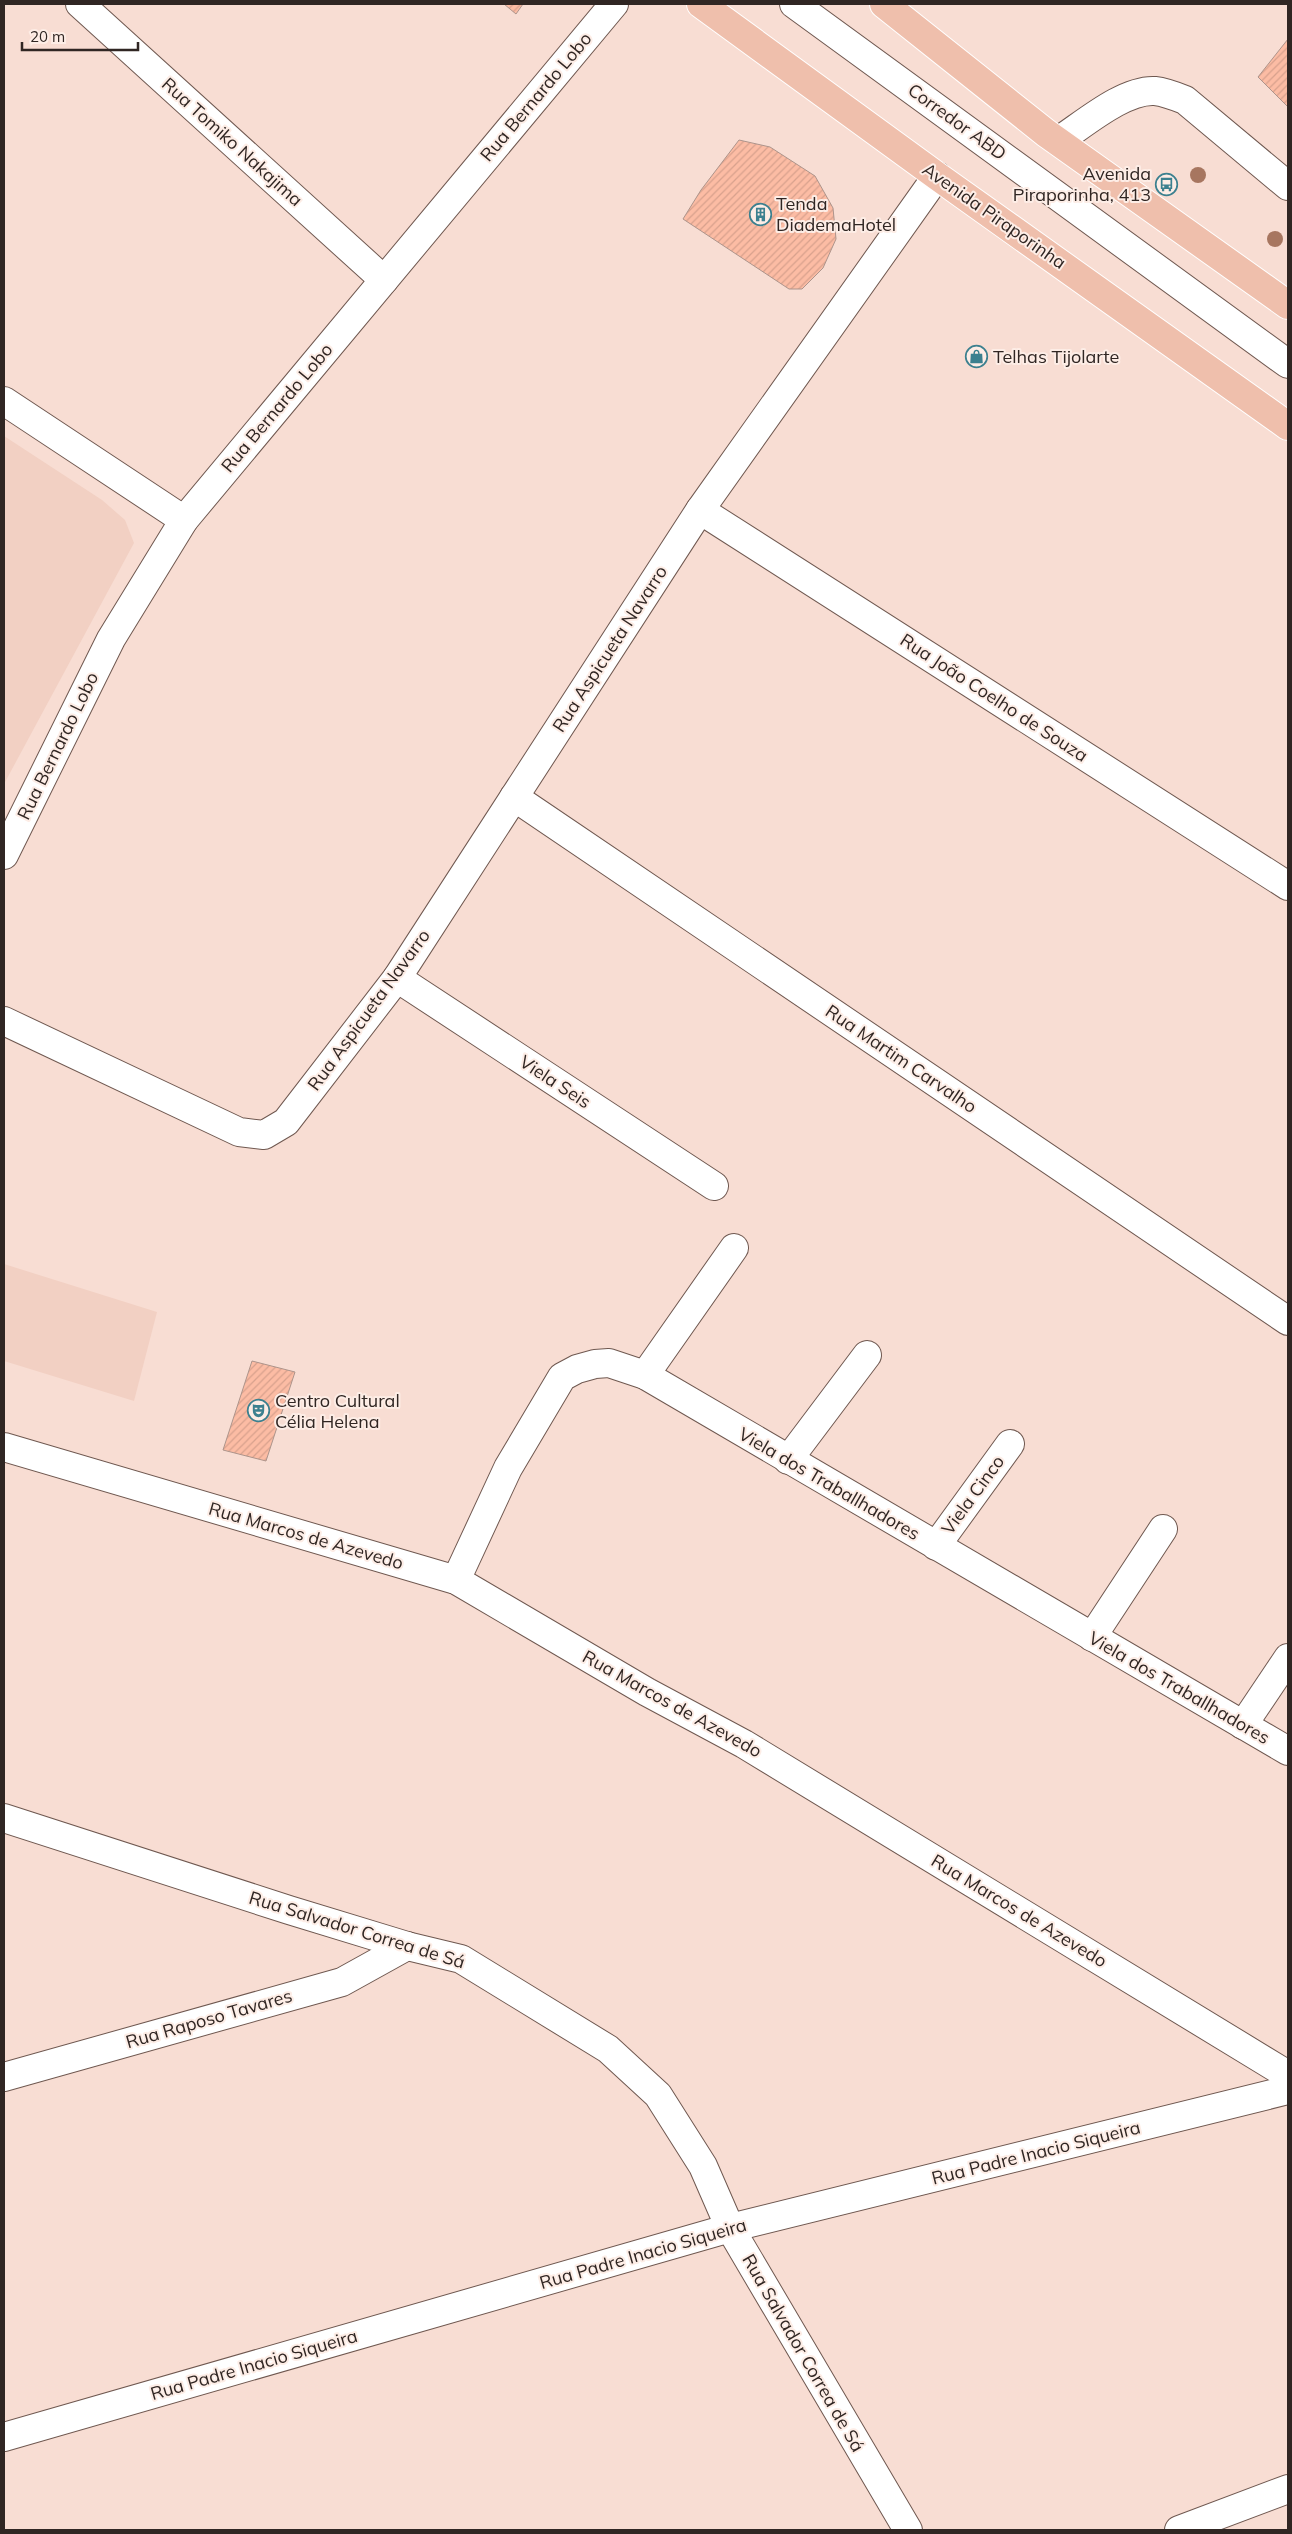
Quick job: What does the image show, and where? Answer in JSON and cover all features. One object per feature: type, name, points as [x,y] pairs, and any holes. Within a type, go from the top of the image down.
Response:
[{"type":"main road","name":"Avenida Piraporinha","points":[[701,4],[937,176],[1288,426]]},
{"type":"main road","points":[[884,4],[1058,141],[1288,305]]},
{"type":"street","name":"Rua Tomiko Nakajima","points":[[80,4],[384,280]]},
{"type":"street","name":"Rua Bernardo Lobo","points":[[4,855],[111,639],[184,520],[614,4]]},
{"type":"street","name":"Corredor ABD","points":[[794,4],[1288,364]]},
{"type":"street","points":[[1058,141],[1128,96],[1154,91],[1168,93],[1184,100],[1288,186]]},
{"type":"street","name":"Rua Aspicueta Navarro","points":[[4,1022],[239,1132],[264,1135],[286,1122],[397,978],[700,510],[937,176]]},
{"type":"street","points":[[4,401],[184,520]]},
{"type":"street","name":"Rua João Coelho de Souza","points":[[700,510],[1288,886]]},
{"type":"street","name":"Rua Martim Carvalho","points":[[514,798],[1288,1321]]},
{"type":"street","name":"Viela Seis","points":[[397,978],[714,1186]]},
{"type":"street","points":[[644,1375],[734,1248]]},
{"type":"street","points":[[788,1460],[867,1355]]},
{"type":"street","name":"Viela dos Traballhadores","points":[[456,1580],[508,1468],[562,1377],[577,1369],[595,1364],[609,1363],[644,1375],[1288,1751]]},
{"type":"street","name":"Viela Cinco","points":[[936,1546],[1010,1444]]},
{"type":"street","name":"Rua Marcos de Azevedo","points":[[4,1447],[456,1580],[647,1692],[744,1744],[1288,2075]]},
{"type":"street","points":[[1092,1637],[1164,1529]]},
{"type":"street","points":[[1243,1725],[1288,1658]]},
{"type":"street","name":"Rua Salvador Correa de Sá","points":[[4,1818],[407,1946],[461,1959],[608,2049],[658,2095],[703,2166],[730,2228],[908,2530]]},
{"type":"street","name":"Rua Raposo Tavares","points":[[4,2077],[342,1982],[407,1946]]},
{"type":"street","name":"Rua Padre Inacio Siqueira","points":[[4,2437],[730,2228],[1288,2090]]},
{"type":"street","points":[[1179,2530],[1288,2489]]},
{"type":"shaded area","points":[[4,436],[102,500],[125,520],[134,543],[4,784]]},
{"type":"shaded area","points":[[4,1264],[157,1312],[134,1401],[4,1361]]},
{"type":"building","points":[[504,4],[523,4],[516,14]]},
{"type":"building","points":[[1288,39],[1288,107],[1258,77]]},
{"type":"building","name":"Tenda DiademaHotel","points":[[739,140],[770,147],[815,176],[833,208],[836,239],[823,268],[802,289],[789,289],[683,219],[701,190]]},
{"type":"building","name":"Centro Cultural Célia Helena","points":[[252,1361],[295,1372],[266,1461],[223,1450]]},
{"type":"place","name":"Avenida Piraporinha, 413","points":[[1167,184]]},
{"type":"place","name":"Tenda DiademaHotel","points":[[760,214]]},
{"type":"place","name":"Telhas Tijolarte","points":[[977,357]]},
{"type":"place","name":"Centro Cultural Célia Helena","points":[[259,1411]]}]
